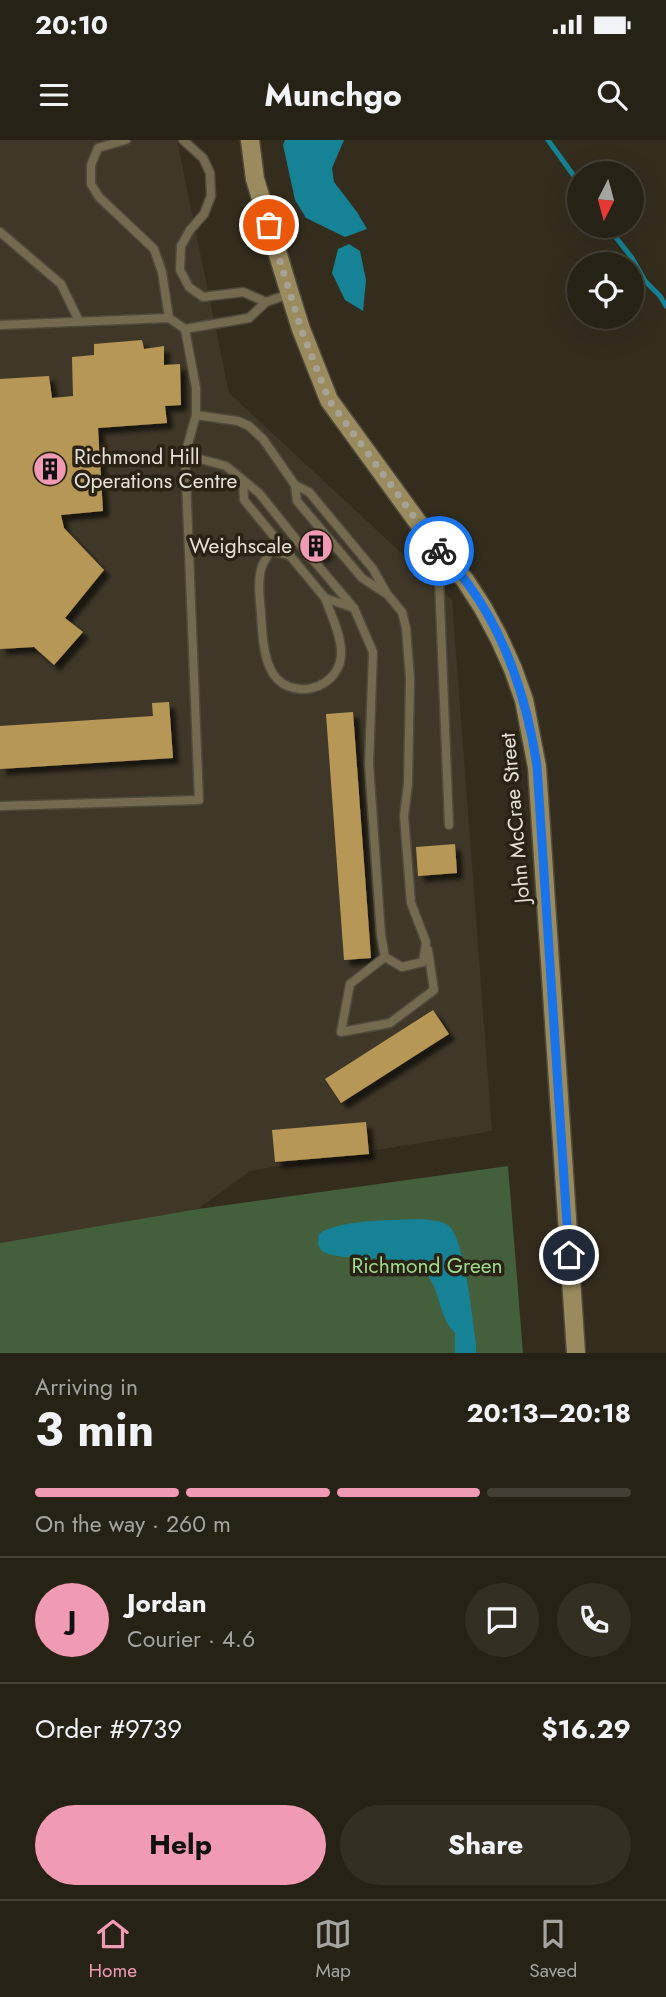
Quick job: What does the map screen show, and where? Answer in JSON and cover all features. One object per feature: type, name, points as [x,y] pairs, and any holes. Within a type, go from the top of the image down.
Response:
[{"type":"street","name":"John McCrae Street","points":[[250,140],[255,179],[289,294],[329,400],[438,550],[465,580],[499,638],[517,679],[532,733],[537,766],[576,1353]]},
{"type":"lane","points":[[126,140],[98,148],[91,165],[91,184],[99,197],[154,249],[162,272],[169,318]]},
{"type":"lane","points":[[183,140],[203,158],[210,173],[211,196],[204,214],[181,246],[180,270],[189,287],[203,297],[243,292],[266,302]]},
{"type":"lane","points":[[0,232],[61,284],[79,321]]},
{"type":"lane","points":[[0,326],[169,318],[185,329],[249,318],[266,302],[289,294]]},
{"type":"lane","points":[[0,806],[199,800],[186,455],[196,415],[196,388],[185,329]]},
{"type":"lane","points":[[196,415],[238,421],[249,426],[263,439],[295,485],[297,501],[362,578],[388,595]]},
{"type":"lane","points":[[186,455],[226,466],[258,493],[354,608],[373,652],[369,764],[381,935],[385,957],[402,967],[423,962],[426,942]]},
{"type":"lane","points":[[243,480],[244,500],[290,555],[325,598],[337,630],[340,664],[334,676],[313,689],[300,690],[277,679],[270,668],[262,636],[262,567],[270,551],[290,555]]},
{"type":"lane","points":[[295,485],[309,492],[373,569],[388,595],[402,612],[406,628],[410,679],[408,784],[404,816],[411,903],[426,942],[434,990],[390,1023],[341,1032],[350,984],[385,957]]},
{"type":"lane","points":[[438,550],[449,825]]},
{"type":"lane","points":[[325,598],[354,608]]},
{"type":"shaded area","points":[[0,140],[177,140],[229,393],[452,600],[492,1131],[250,1171],[198,1209],[0,1243]]},
{"type":"green space","name":"Richmond Green","points":[[508,1166],[523,1353],[0,1353],[0,1243],[198,1209]]},
{"type":"water","points":[[285,140],[344,140],[332,168],[334,182],[367,229],[345,237],[306,218],[295,200],[283,145]]},
{"type":"water","points":[[349,244],[360,251],[366,280],[363,311],[345,300],[332,273],[338,249]]},
{"type":"water","points":[[421,1219],[448,1225],[454,1233],[467,1280],[476,1353],[455,1353],[455,1333],[444,1316],[434,1286],[422,1270],[404,1261],[328,1254],[321,1250],[318,1244],[319,1234],[340,1225]]},
{"type":"building","name":"Richmond Hill Operations Centre","points":[[142,340],[144,349],[164,346],[164,365],[180,364],[181,405],[165,406],[167,423],[98,428],[103,511],[61,515],[64,528],[104,570],[65,618],[83,632],[54,665],[34,647],[0,649],[0,379],[49,376],[52,398],[73,396],[72,357],[94,355],[94,344]]},
{"type":"building","name":"Weighscale","points":[[314,533],[328,552],[319,558],[305,540]]},
{"type":"building","points":[[169,702],[173,758],[0,769],[0,726],[153,716],[152,703]]},
{"type":"building","points":[[353,712],[371,958],[344,960],[326,714]]},
{"type":"building","points":[[455,844],[457,873],[418,876],[416,847]]},
{"type":"building","points":[[433,1010],[449,1034],[341,1103],[325,1079]]},
{"type":"building","points":[[366,1122],[369,1154],[275,1162],[272,1130]]},
{"type":"waterway","points":[[548,140],[567,166]]},
{"type":"waterway","points":[[616,238],[645,281],[666,306]]},
{"type":"way so far","points":[[269,225],[289,294],[329,400],[439,551]]},
{"type":"place","name":"Richmond Hill Operations Centre","points":[[50,469]]},
{"type":"place","name":"Weighscale","points":[[316,546]]},
{"type":"route","points":[[439,551],[465,580],[499,638],[513,669],[532,733],[537,766],[569,1255]]}]
